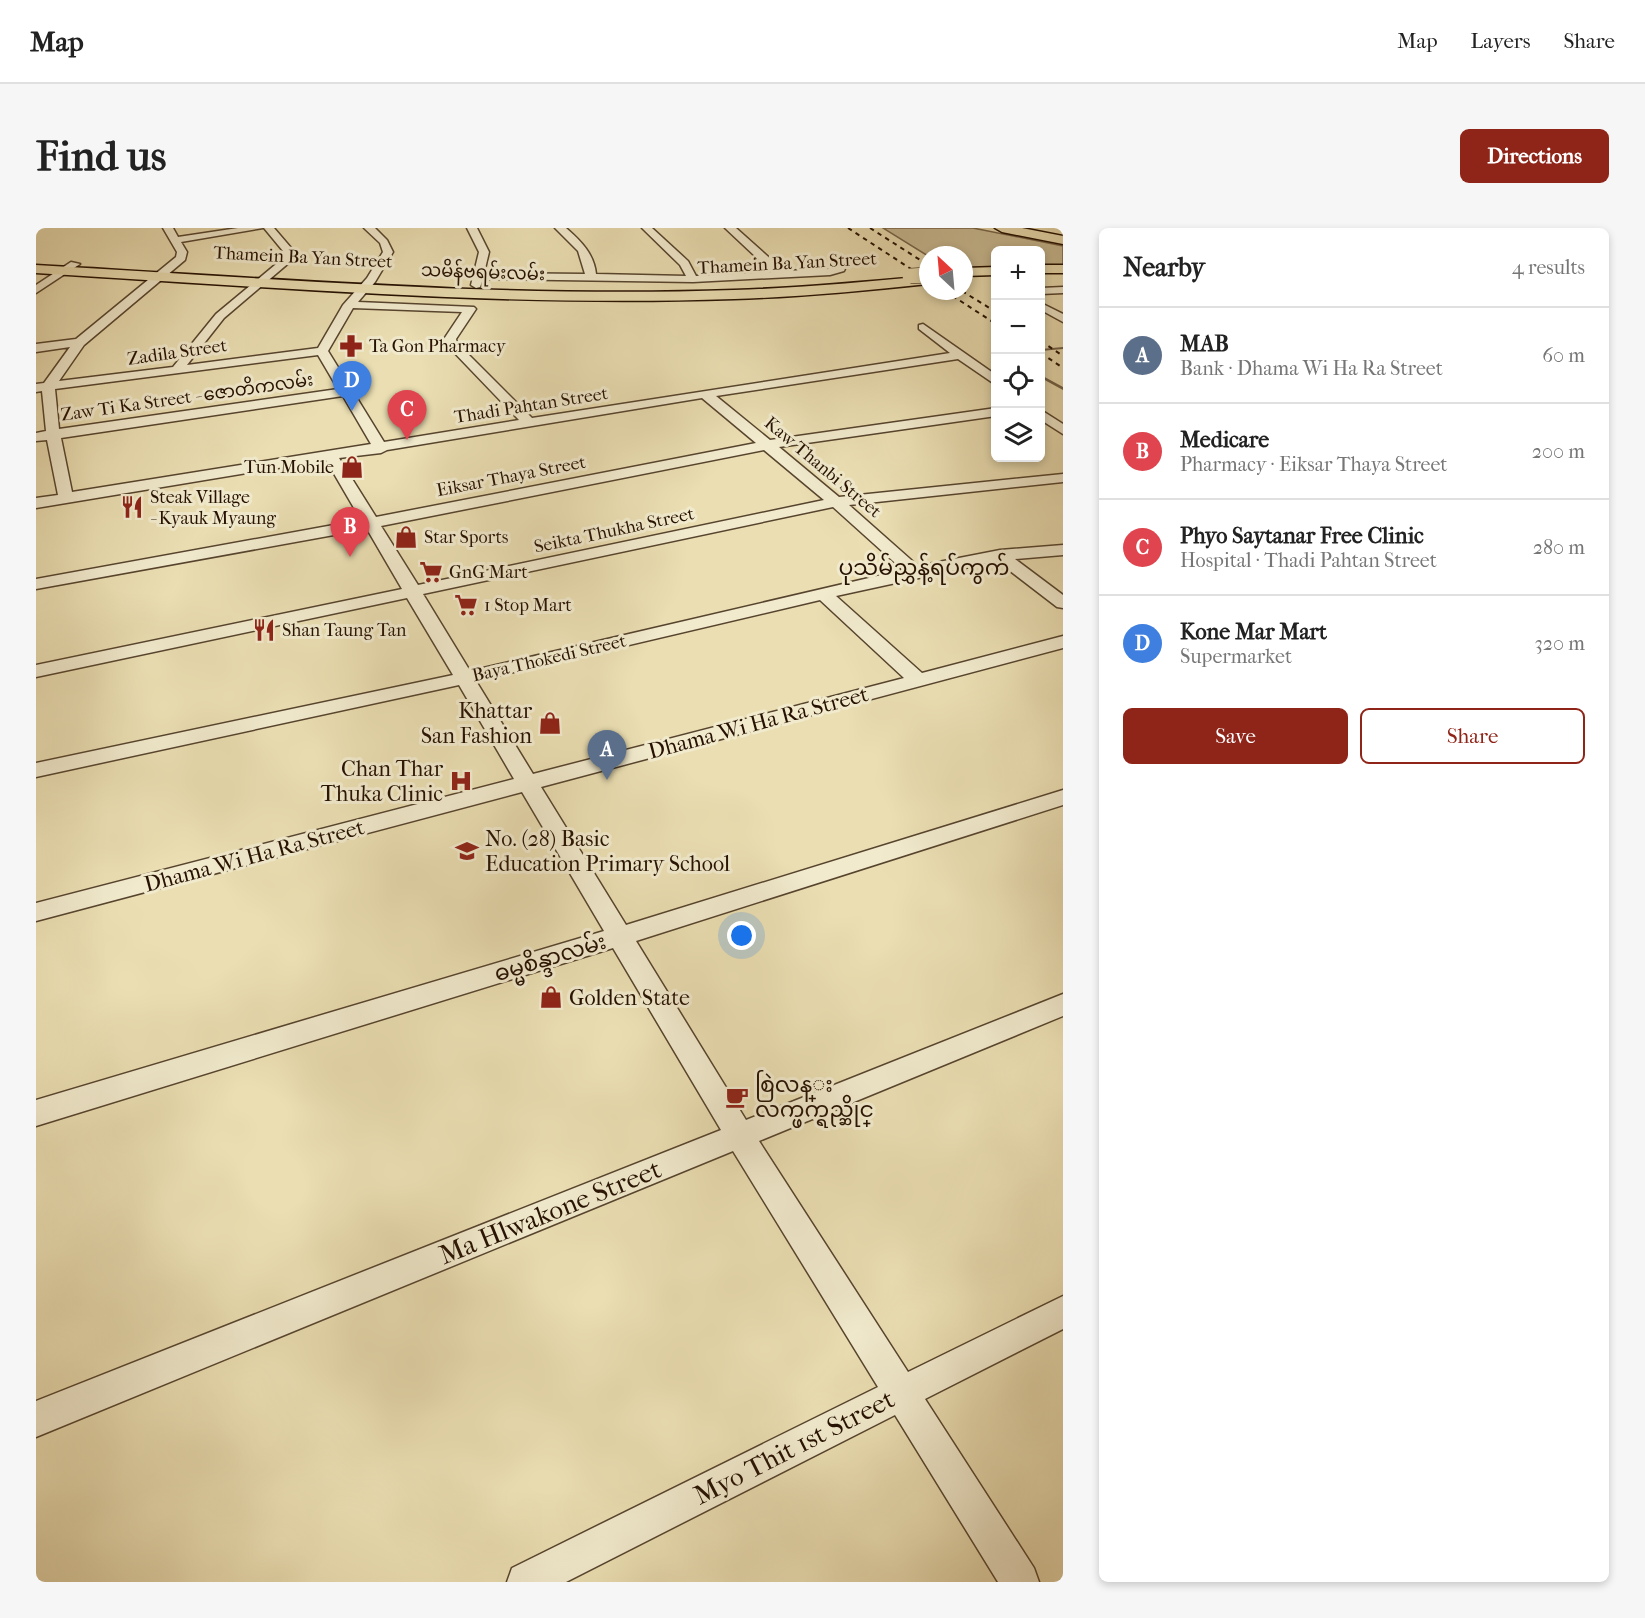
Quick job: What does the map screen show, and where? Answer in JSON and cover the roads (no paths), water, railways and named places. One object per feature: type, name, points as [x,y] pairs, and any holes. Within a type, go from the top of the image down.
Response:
[{"type":"main road","points":[[1002,228],[1063,240]]},
{"type":"main road","points":[[36,262],[70,267]]},
{"type":"main road","name":"သမိန်ဗရမ်းလမ်း","points":[[36,269],[70,267],[368,284],[703,295],[803,291],[919,278]]},
{"type":"main road","points":[[973,272],[991,271]]},
{"type":"main road","points":[[973,277],[991,276]]},
{"type":"main road","name":"Thamein Ba Yan Street","points":[[368,284],[477,280],[654,288],[786,285],[919,278]]},
{"type":"street","points":[[66,498],[42,387],[80,342],[182,258],[182,252],[168,228]]},
{"type":"street","points":[[175,240],[197,232],[258,228]]},
{"type":"street","points":[[180,369],[179,367],[220,316],[286,261],[288,251],[269,228]]},
{"type":"street","points":[[369,228],[384,242],[388,252],[368,284],[349,306],[322,351],[344,392],[381,449]]},
{"type":"street","points":[[475,228],[484,252],[477,280],[693,279],[830,272],[840,269],[842,264]]},
{"type":"street","points":[[560,228],[574,240],[591,261],[591,279]]},
{"type":"street","points":[[647,228],[684,263],[693,279]]},
{"type":"street","points":[[730,228],[782,275]]},
{"type":"street","points":[[36,290],[70,267]]},
{"type":"street","points":[[1045,291],[1063,290]]},
{"type":"street","points":[[349,306],[470,309],[450,339],[452,344],[529,423]]},
{"type":"street","points":[[1045,308],[1063,319]]},
{"type":"street","points":[[923,327],[991,377]]},
{"type":"street","points":[[36,348],[80,342]]},
{"type":"street","name":"Zadila Street","points":[[42,387],[322,351]]},
{"type":"street","name":"Thadi Pahtan Street","points":[[36,503],[381,449],[705,394],[961,356]]},
{"type":"street","name":"Zaw Ti Ka Street - ဇောတိကလမ်း","points":[[36,437],[344,392]]},
{"type":"street","name":"Kaw Thanbi Street","points":[[705,394],[836,502],[915,572]]},
{"type":"street","name":"Eiksar Thaya Street","points":[[36,584],[371,523],[766,446],[991,413]]},
{"type":"street","points":[[1045,417],[1063,430]]},
{"type":"street","points":[[331,456],[740,1136],[1020,1582]]},
{"type":"street","name":"Seikta Thukha Street","points":[[36,671],[836,502],[1063,478]]},
{"type":"street","name":"Baya Thokedi Street","points":[[36,770],[464,678],[915,572],[1000,555],[1063,550]]},
{"type":"street","points":[[1000,555],[1063,603]]},
{"type":"street","points":[[824,594],[918,680]]},
{"type":"street","name":"Dhama Wi Ha Ra Street","points":[[36,912],[1063,642]]},
{"type":"street","name":"ဓမ္မစိန္ဒာလမ်း","points":[[36,1113],[620,936],[1063,797]]},
{"type":"street","name":"Ma Hlwakone Street","points":[[36,1419],[1063,1005]]},
{"type":"street","name":"Myo Thit 1st Street","points":[[526,1582],[1063,1312]]},
{"type":"waterway","points":[[1045,350],[1063,348]]},
{"type":"waterway","points":[[1045,378],[1063,389]]},
{"type":"railway","points":[[848,228],[919,274]]},
{"type":"railway","points":[[870,228],[919,259]]},
{"type":"railway","points":[[973,298],[991,309]]},
{"type":"railway","points":[[959,300],[991,321]]},
{"type":"railway","points":[[1045,344],[1063,356]]},
{"type":"railway","points":[[1042,354],[1063,368]]},
{"type":"place","name":"Ta Gon Pharmacy","points":[[351,346]]},
{"type":"place","name":"Kone Mar Mart","points":[[352,411]]},
{"type":"place","name":"Phyo Saytanar Free Clinic","points":[[407,440]]},
{"type":"place","name":"Tun Mobile","points":[[352,467]]},
{"type":"place","name":"Steak Village - Kyauk Myaung","points":[[132,507]]},
{"type":"place","name":"Star Sports","points":[[406,537]]},
{"type":"place","name":"Medicare","points":[[350,557]]},
{"type":"place","name":"GnG Mart","points":[[431,572]]},
{"type":"place","name":"1 Stop Mart","points":[[466,605]]},
{"type":"place","name":"Shan Taung Tan","points":[[264,630]]},
{"type":"place","name":"Khattar San Fashion","points":[[550,723]]},
{"type":"place","name":"MAB","points":[[607,780]]},
{"type":"place","name":"Chan Thar Thuka Clinic","points":[[461,781]]},
{"type":"place","name":"No. (28) Basic Education Primary School","points":[[467,851]]},
{"type":"place","name":"Golden State","points":[[551,997]]},
{"type":"place","name":"စြဲလန္း လက္ဖက္ရည္ဆိုင္","points":[[737,1097]]},
{"type":"district","name":"ပုသိမ်ညွှန့်ရပ်ကွက်","points":[[924,567]]}]
